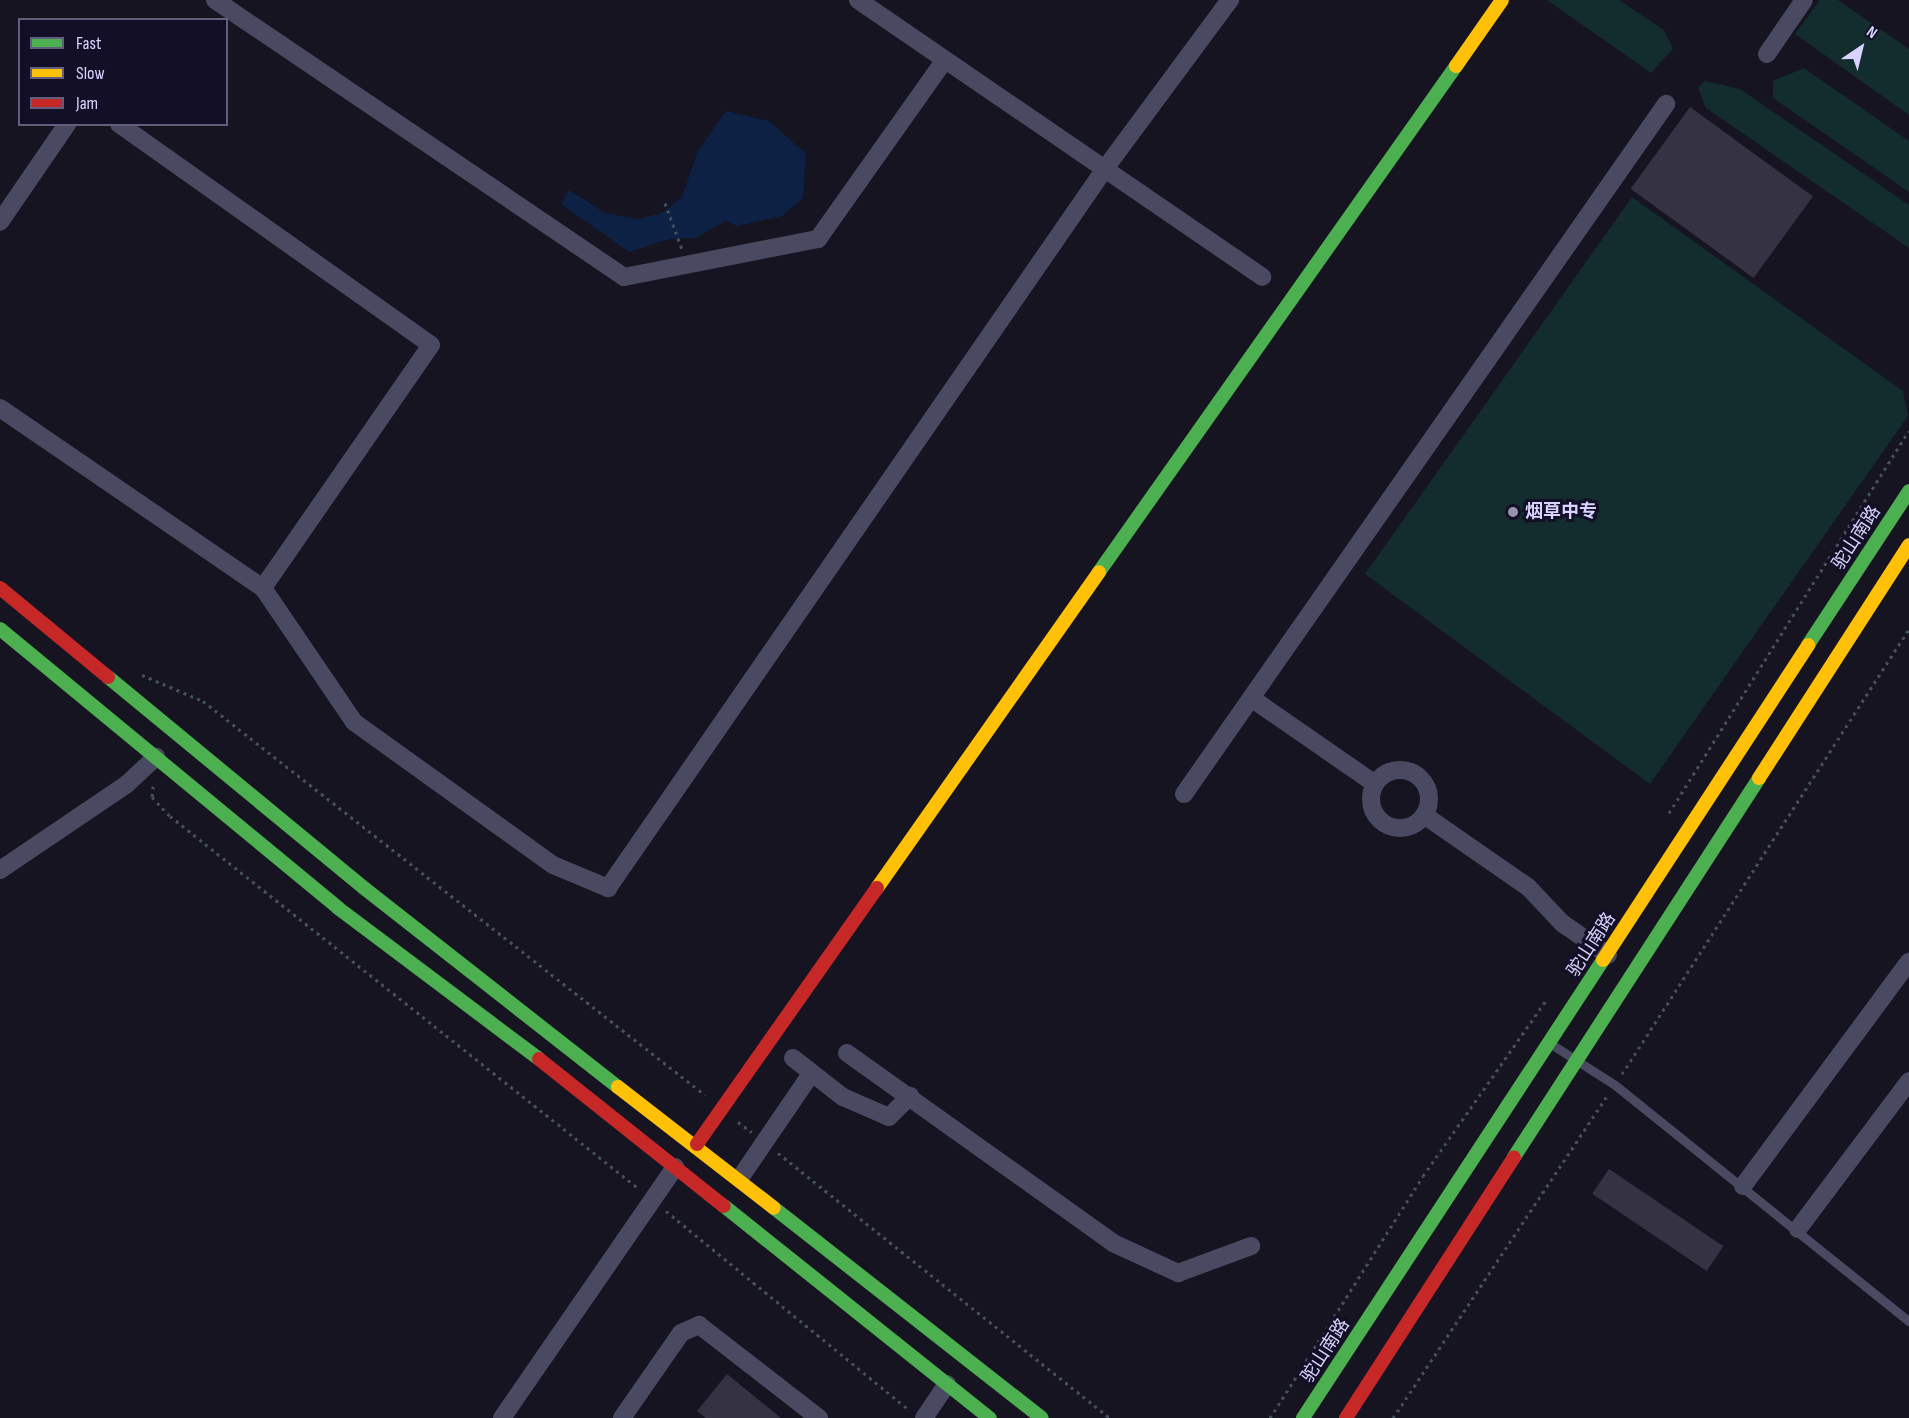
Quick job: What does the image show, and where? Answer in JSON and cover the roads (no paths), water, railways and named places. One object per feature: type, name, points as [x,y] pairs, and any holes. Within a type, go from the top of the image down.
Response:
[{"type":"main road","points":[[697,1144],[725,1111],[1502,0]]},
{"type":"main road","name":"驼山南路","points":[[1304,1418],[1909,491]]},
{"type":"main road","points":[[1346,1418],[1909,545]]},
{"type":"main road","points":[[0,588],[355,881],[697,1144],[1042,1418]]},
{"type":"main road","points":[[0,629],[338,908],[675,1167],[990,1418]]},
{"type":"street","points":[[215,0],[624,277],[818,240],[944,61]]},
{"type":"street","points":[[858,0],[1262,278]]},
{"type":"street","points":[[0,408],[263,588],[354,722],[553,865],[608,888],[1104,170],[1230,0]]},
{"type":"street","points":[[1767,54],[1804,0]]},
{"type":"street","points":[[1184,794],[1666,104]]},
{"type":"street","points":[[0,222],[65,126]]},
{"type":"street","points":[[122,126],[431,345],[263,588]]},
{"type":"street","points":[[1251,698],[1375,784]]},
{"type":"street","points":[[0,870],[127,784],[156,757]]},
{"type":"street","points":[[1396,770],[1414,774],[1429,797],[1424,815],[1409,827],[1381,822],[1371,805],[1375,784],[1396,770]]},
{"type":"street","points":[[1424,815],[1528,887],[1562,923],[1608,955]]},
{"type":"street","points":[[1743,1186],[1909,962]]},
{"type":"street","points":[[847,1053],[1113,1242],[1178,1273],[1251,1246]]},
{"type":"street","points":[[793,1058],[811,1074],[889,1117],[910,1096]]},
{"type":"street","points":[[740,1178],[767,1145],[811,1074]]},
{"type":"street","points":[[1798,1229],[1909,1082]]},
{"type":"street","points":[[502,1418],[675,1167]]},
{"type":"street","points":[[622,1418],[681,1333],[699,1325],[819,1418]]},
{"type":"street","points":[[924,1418],[947,1384]]},
{"type":"lane","points":[[1550,1043],[1615,1085],[1798,1229],[1909,1321]]},
{"type":"water","points":[[726,111],[769,121],[806,154],[803,198],[782,216],[737,226],[725,221],[696,238],[669,239],[629,252],[561,204],[569,190],[605,213],[637,219],[662,213],[682,197],[698,151]]},
{"type":"place","name":"烟草中专","points":[[1513,512]]}]
